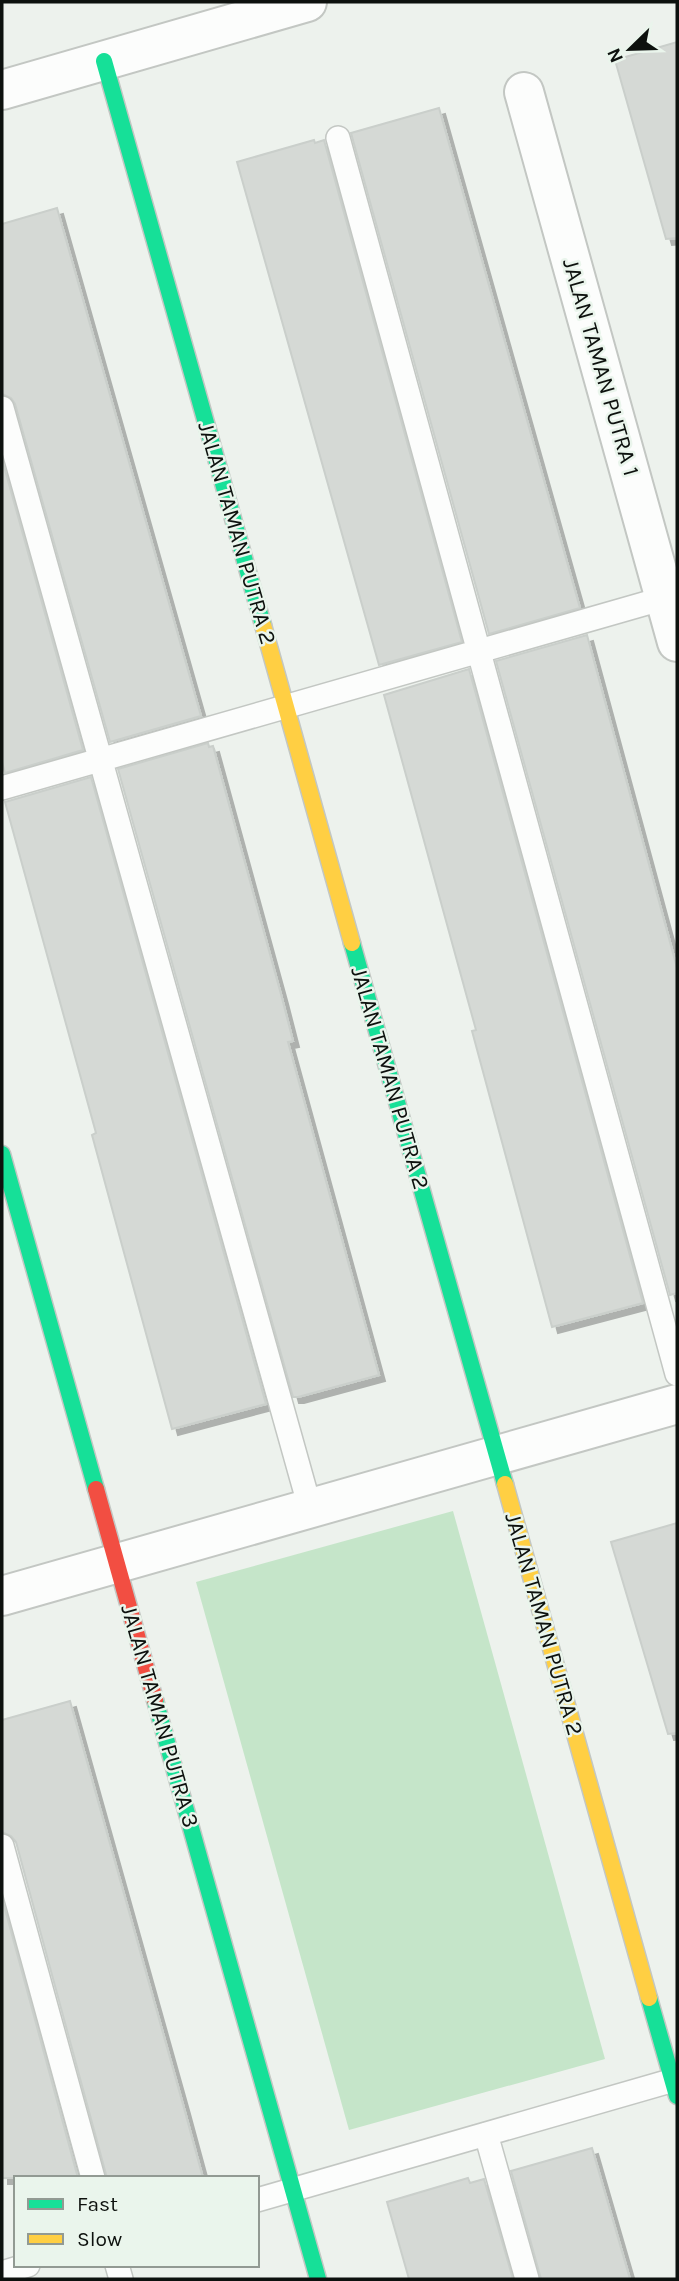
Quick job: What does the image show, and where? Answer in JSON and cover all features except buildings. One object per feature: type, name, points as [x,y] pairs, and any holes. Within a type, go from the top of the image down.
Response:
[{"type":"street","points":[[2,90],[307,2]]},
{"type":"street","name":"JALAN TAMAN PUTRA 2","points":[[104,61],[676,2085]]},
{"type":"street","name":"JALAN TAMAN PUTRA 1","points":[[524,92],[671,596],[677,642]]},
{"type":"street","name":"JALAN TAMAN PUTRA 3","points":[[2,1154],[318,2279]]},
{"type":"street","points":[[2,1596],[677,1404]]},
{"type":"lane","points":[[338,138],[677,1374]]},
{"type":"lane","points":[[2,408],[310,1508]]},
{"type":"lane","points":[[2,788],[671,596]]},
{"type":"lane","points":[[2,1846],[92,2176]]},
{"type":"lane","points":[[259,2199],[485,2134],[676,2085]]},
{"type":"lane","points":[[485,2134],[527,2279]]},
{"type":"lane","points":[[2,2273],[22,2267]]},
{"type":"green space","points":[[453,1511],[605,2059],[349,2130],[196,1582]]},
{"type":"traffic: fast","points":[[104,61],[263,625]]},
{"type":"traffic: fast","points":[[352,943],[505,1484]]},
{"type":"traffic: fast","points":[[2,1154],[96,1489]]},
{"type":"traffic: fast","points":[[155,1700],[318,2279]]},
{"type":"traffic: fast","points":[[649,1998],[677,2096]]},
{"type":"traffic: slow","points":[[263,625],[352,943]]},
{"type":"traffic: slow","points":[[505,1484],[649,1998]]},
{"type":"traffic: jam","points":[[96,1489],[155,1700]]}]
